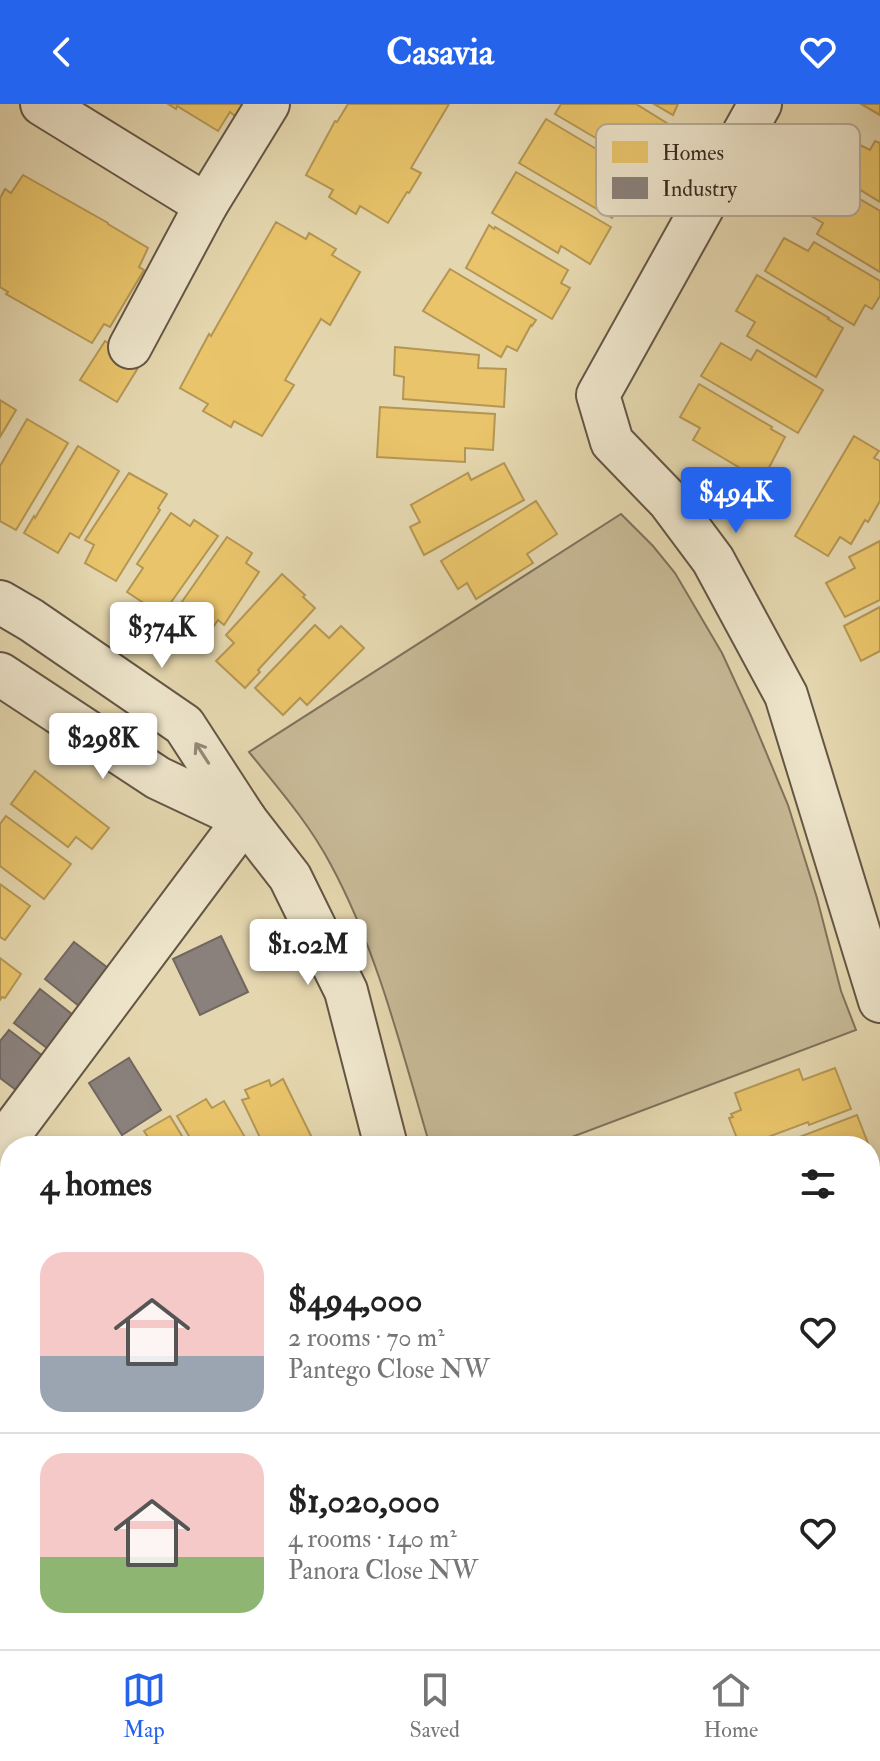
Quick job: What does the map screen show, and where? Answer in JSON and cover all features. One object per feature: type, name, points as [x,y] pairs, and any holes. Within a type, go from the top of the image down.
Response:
[{"type":"street","points":[[42,104],[206,205]]},
{"type":"street","points":[[130,347],[206,205],[268,104]]},
{"type":"street","points":[[749,124],[760,104]]},
{"type":"street","points":[[698,216],[598,395],[612,442],[669,501],[713,560],[786,695],[880,1001]]},
{"type":"street","points":[[245,819],[158,778],[0,673],[16,611],[184,725],[245,819],[290,877],[346,991],[383,1136]]},
{"type":"street","points":[[9,1136],[245,819]]},
{"type":"shaded area","points":[[621,514],[675,573],[722,653],[751,716],[788,805],[817,898],[841,991],[856,1030],[575,1136],[427,1136],[388,1003],[348,898],[313,835],[249,752]]},
{"type":"building: Homes","points":[[168,104],[243,104],[235,116],[230,112],[218,131],[177,106],[176,109]]},
{"type":"building: Homes","points":[[348,104],[449,104],[411,168],[421,173],[388,223],[360,206],[356,214],[329,197],[333,190],[306,175],[335,121]]},
{"type":"building: Homes","points":[[561,104],[636,104],[668,124],[596,124],[596,138],[555,114]]},
{"type":"building: Homes","points":[[654,104],[678,104],[673,115]]},
{"type":"building: Homes","points":[[861,104],[880,104],[880,115]]},
{"type":"building: Homes","points":[[546,119],[596,149],[596,209],[519,163]]},
{"type":"building: Homes","points":[[875,141],[880,143],[880,202],[860,190],[860,145],[870,150]]},
{"type":"building: Homes","points":[[516,172],[611,227],[590,264],[561,246],[558,253],[492,213]]},
{"type":"building: Homes","points":[[23,175],[148,248],[139,267],[144,270],[110,327],[104,324],[92,343],[6,294],[8,292],[0,287],[0,198],[5,189],[11,193]]},
{"type":"building: Homes","points":[[860,199],[880,211],[880,272],[817,234],[823,223],[811,216],[860,216]]},
{"type":"building: Homes","points":[[276,222],[306,239],[309,233],[336,249],[332,255],[360,272],[330,325],[321,319],[285,380],[294,385],[262,436],[234,421],[231,427],[203,411],[208,404],[180,388]]},
{"type":"building: Homes","points":[[489,225],[568,270],[561,283],[570,288],[552,319],[466,268]]},
{"type":"building: Homes","points":[[784,238],[808,251],[814,242],[880,281],[880,296],[872,309],[865,305],[854,325],[765,271]]},
{"type":"building: Homes","points":[[450,269],[536,320],[517,351],[507,346],[501,357],[423,311]]},
{"type":"building: Homes","points":[[757,275],[843,328],[816,377],[747,336],[755,322],[736,311]]},
{"type":"building: Homes","points":[[105,341],[141,363],[117,402],[80,380]]},
{"type":"building: Homes","points":[[721,343],[751,360],[757,350],[823,390],[798,433],[701,376]]},
{"type":"building: Homes","points":[[395,347],[479,355],[478,368],[506,369],[504,407],[403,399],[404,377],[394,375]]},
{"type":"building: Homes","points":[[699,384],[785,437],[762,481],[693,440],[700,428],[680,417]]},
{"type":"building: Homes","points":[[0,400],[16,410],[0,437]]},
{"type":"building: Homes","points":[[380,407],[495,414],[493,450],[465,448],[465,462],[377,457]]},
{"type":"building: Homes","points":[[27,419],[68,443],[16,530],[0,521],[0,466]]},
{"type":"building: Homes","points":[[854,436],[879,451],[874,458],[880,461],[880,501],[851,544],[840,537],[828,556],[795,536]]},
{"type":"building: Homes","points":[[78,446],[119,471],[79,538],[70,533],[58,553],[24,533]]},
{"type":"building: Homes","points":[[504,463],[524,500],[424,555],[410,527],[420,522],[411,505],[468,473],[471,480]]},
{"type":"building: Homes","points":[[129,473],[167,494],[116,581],[85,563],[94,545],[85,540]]},
{"type":"building: Homes","points":[[536,501],[557,534],[527,554],[533,563],[476,599],[467,583],[458,589],[441,561]]},
{"type":"building: Homes","points":[[171,513],[190,526],[194,520],[218,536],[162,615],[127,592],[143,568],[137,564]]},
{"type":"building: Homes","points":[[227,537],[252,553],[246,563],[259,572],[224,625],[218,620],[203,642],[170,619]]},
{"type":"building: Homes","points":[[880,541],[880,600],[845,617],[826,583],[855,568],[849,557]]},
{"type":"building: Homes","points":[[282,574],[315,608],[245,688],[216,661],[234,643],[226,635]]},
{"type":"building: Homes","points":[[880,607],[880,651],[861,661],[844,626]]},
{"type":"building: Homes","points":[[315,625],[329,638],[341,626],[364,648],[307,705],[300,698],[283,715],[255,688]]},
{"type":"building: Homes","points":[[35,771],[109,828],[92,849],[76,837],[68,847],[11,804]]},
{"type":"building: Homes","points":[[6,816],[71,864],[44,899],[0,866],[0,824]]},
{"type":"building: Homes","points":[[0,884],[30,906],[5,940],[0,937]]},
{"type":"building: Homes","points":[[0,958],[21,974],[5,998],[0,1000]]},
{"type":"building: Homes","points":[[835,1068],[851,1109],[771,1136],[736,1136],[729,1118],[741,1110],[735,1093],[799,1069],[803,1080]]},
{"type":"building: Homes","points":[[283,1079],[311,1136],[259,1136],[242,1100],[249,1098],[245,1090],[269,1080],[271,1086]]},
{"type":"building: Homes","points":[[206,1099],[212,1108],[224,1101],[244,1136],[189,1136],[177,1116]]},
{"type":"building: Homes","points":[[857,1115],[865,1136],[802,1136]]},
{"type":"building: Homes","points":[[170,1116],[182,1136],[147,1136],[144,1131]]},
{"type":"building: Industry","points":[[221,936],[248,992],[200,1015],[173,959]]},
{"type":"building: Industry","points":[[74,942],[108,968],[79,1006],[45,979]]},
{"type":"building: Industry","points":[[40,989],[73,1015],[47,1048],[14,1023]]},
{"type":"building: Industry","points":[[9,1030],[44,1057],[16,1090],[0,1078],[0,1041]]},
{"type":"building: Industry","points":[[129,1058],[161,1110],[122,1135],[89,1083]]}]
